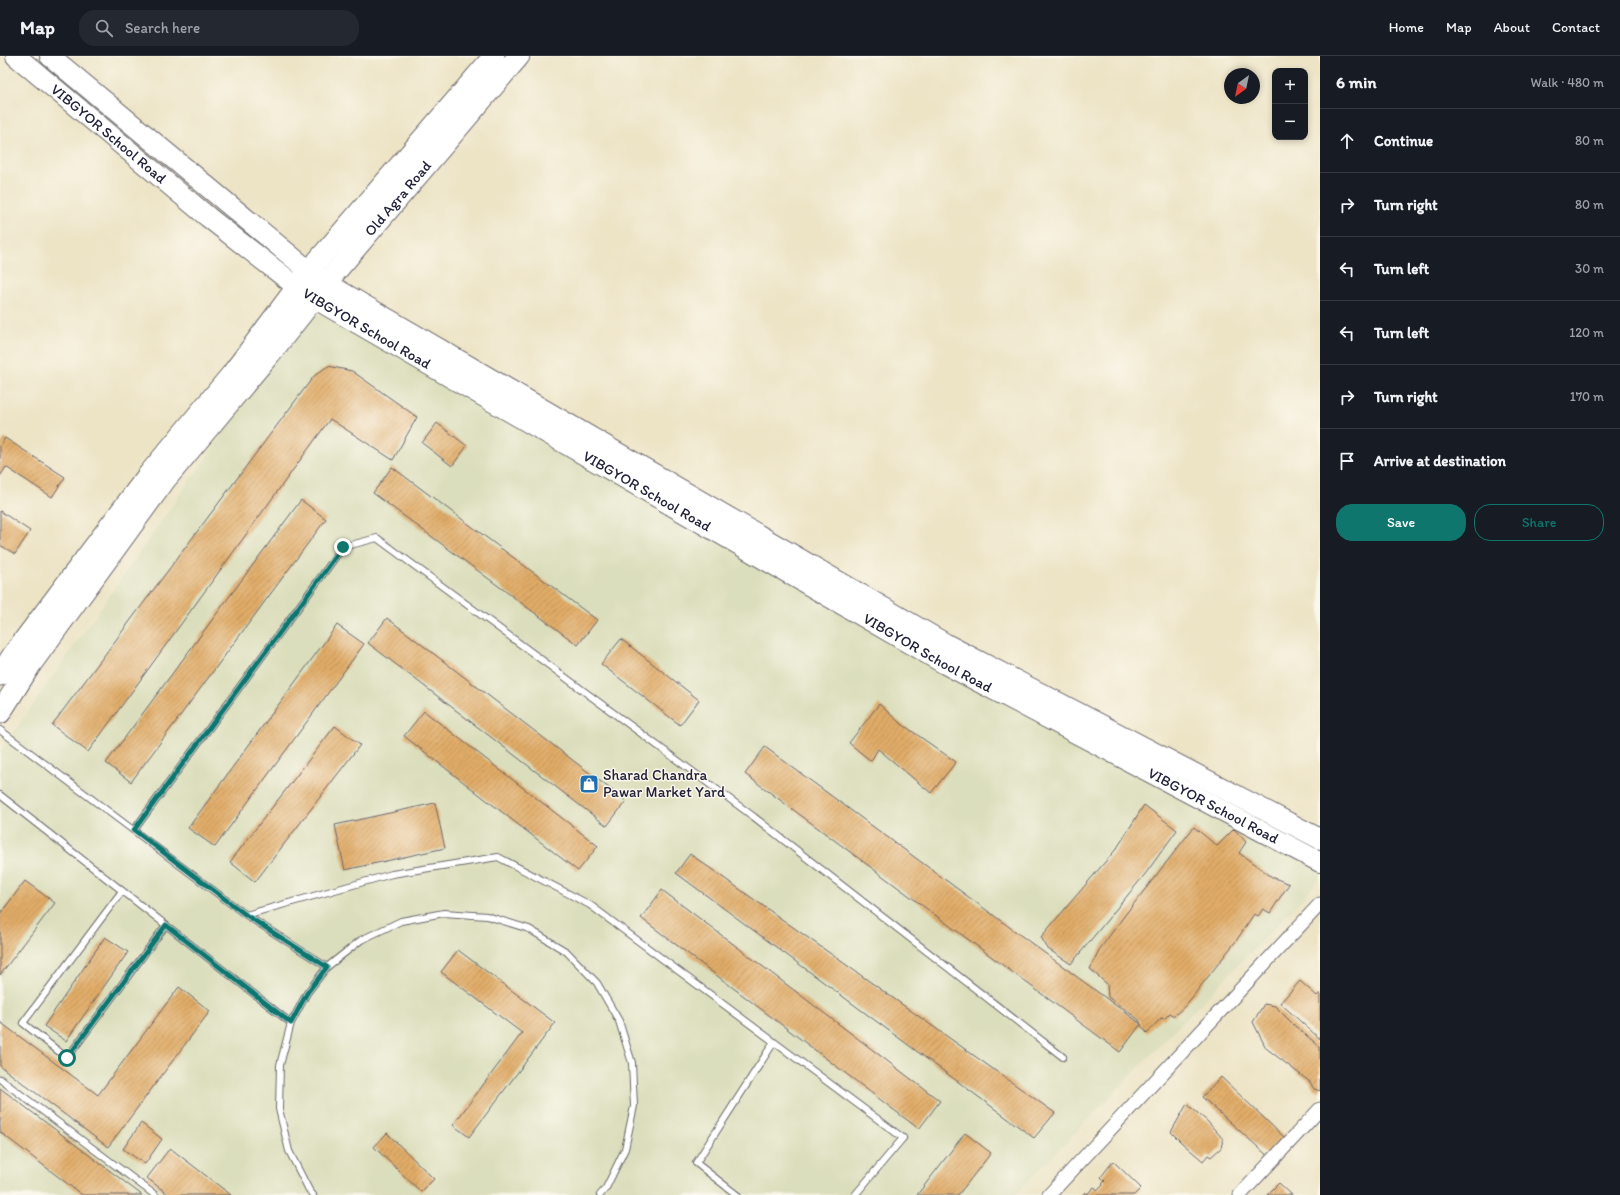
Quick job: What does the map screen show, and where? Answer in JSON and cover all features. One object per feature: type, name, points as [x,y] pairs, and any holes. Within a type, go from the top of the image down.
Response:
[{"type":"highway","points":[[0,675],[149,474],[232,374],[311,285],[494,56]]},
{"type":"highway","name":"Old Agra Road","points":[[0,713],[31,664],[165,480],[278,344],[311,285],[520,56]]},
{"type":"main road","name":"VIBGYOR School Road","points":[[16,56],[208,217],[311,285],[945,664],[1320,862]]},
{"type":"main road","name":"VIBGYOR School Road","points":[[50,56],[311,285],[946,644],[1320,839]]},
{"type":"street","points":[[1049,1195],[1320,904]]},
{"type":"street","points":[[1240,1195],[1320,1109]]},
{"type":"lane","points":[[134,830],[343,547],[376,538],[754,816],[1063,1057]]},
{"type":"lane","points":[[0,730],[246,915],[327,967]]},
{"type":"lane","points":[[0,795],[291,1023]]},
{"type":"lane","points":[[246,915],[392,874],[498,857],[590,905],[903,1138],[855,1195]]},
{"type":"lane","points":[[122,891],[23,1023],[67,1058],[166,925]]},
{"type":"lane","points":[[313,1195],[289,1151],[279,1109],[280,1065],[291,1023],[307,993],[327,967],[361,940],[401,921],[444,913],[487,916],[529,929],[566,952],[597,983],[620,1021],[632,1063],[634,1106],[625,1149],[606,1188],[600,1195]]},
{"type":"lane","points":[[737,1195],[696,1163],[774,1042]]},
{"type":"lane","points":[[0,1078],[155,1195]]},
{"type":"shaded area","name":"Sharad Chandra Pawar Market Yard","points":[[329,312],[1320,859],[1320,877],[1306,895],[1015,1195],[0,1195],[0,752],[298,326],[313,316]]},
{"type":"building","points":[[328,366],[352,371],[417,417],[393,460],[330,419],[88,752],[52,725],[314,376]]},
{"type":"building","points":[[437,423],[467,446],[452,466],[422,443]]},
{"type":"building","points":[[5,438],[65,477],[52,497],[6,467],[0,476],[0,446]]},
{"type":"building","points":[[392,467],[597,620],[578,645],[373,493]]},
{"type":"building","points":[[301,500],[326,519],[131,782],[106,763]]},
{"type":"building","points":[[0,511],[30,531],[15,554],[0,545]]},
{"type":"building","points":[[387,618],[626,801],[607,826],[368,643]]},
{"type":"building","points":[[337,625],[364,644],[215,847],[188,828]]},
{"type":"building","points":[[621,639],[699,700],[680,725],[601,664]]},
{"type":"building","points":[[879,704],[899,722],[956,762],[931,793],[878,749],[871,761],[849,743]]},
{"type":"building","points":[[424,711],[598,846],[578,871],[404,736]]},
{"type":"building","points":[[335,726],[360,745],[255,882],[230,862]]},
{"type":"building","points":[[765,747],[1141,1024],[1120,1052],[745,774]]},
{"type":"building","points":[[435,803],[445,848],[345,870],[335,825]]},
{"type":"building","points":[[1144,805],[1177,830],[1146,873],[1071,964],[1048,949],[1041,937],[1117,848]]},
{"type":"building","points":[[1194,827],[1217,846],[1234,829],[1246,842],[1239,853],[1272,877],[1289,884],[1270,913],[1263,909],[1258,916],[1254,914],[1236,941],[1186,1005],[1174,1016],[1170,1013],[1164,1019],[1161,1018],[1147,1033],[1139,1020],[1108,997],[1107,984],[1090,969],[1099,950]]},
{"type":"building","points":[[690,854],[1055,1113],[1034,1138],[676,873]]},
{"type":"building","points":[[25,881],[55,903],[0,975],[0,914]]},
{"type":"building","points":[[662,890],[940,1101],[919,1129],[641,918]]},
{"type":"building","points":[[105,937],[128,952],[66,1041],[44,1026]]},
{"type":"building","points":[[458,950],[555,1023],[469,1137],[453,1125],[522,1033],[441,972]]},
{"type":"building","points":[[1300,981],[1317,996],[1320,993],[1320,1039],[1280,1003]]},
{"type":"building","points":[[179,987],[210,1011],[108,1147],[0,1066],[0,1022],[98,1095]]},
{"type":"building","points":[[1264,1004],[1275,1006],[1320,1047],[1320,1091],[1314,1089],[1310,1082],[1266,1048],[1253,1022]]},
{"type":"building","points":[[1221,1077],[1286,1139],[1269,1157],[1202,1097]]},
{"type":"building","points":[[0,1088],[142,1195],[82,1195],[0,1132]]},
{"type":"building","points":[[1187,1104],[1207,1121],[1223,1139],[1221,1148],[1211,1157],[1208,1155],[1203,1161],[1171,1132]]},
{"type":"building","points":[[141,1123],[162,1139],[145,1164],[123,1149]]},
{"type":"building","points":[[387,1133],[434,1179],[421,1192],[374,1147]]},
{"type":"building","points":[[965,1133],[991,1153],[958,1195],[917,1195]]},
{"type":"building","points":[[170,1148],[231,1195],[169,1195],[147,1178]]},
{"type":"building","points":[[1113,1161],[1141,1188],[1134,1195],[1082,1195],[1085,1192],[1087,1194],[1094,1187],[1098,1190],[1103,1185],[1102,1184],[1105,1181],[1101,1177]]},
{"type":"building","points":[[1279,1183],[1292,1195],[1267,1195]]},
{"type":"place","name":"Sharad Chandra Pawar Market Yard","points":[[589,784]]},
{"type":"route","points":[[67,1058],[166,925],[291,1023],[307,993],[327,967],[246,915],[134,830],[343,547]]}]
